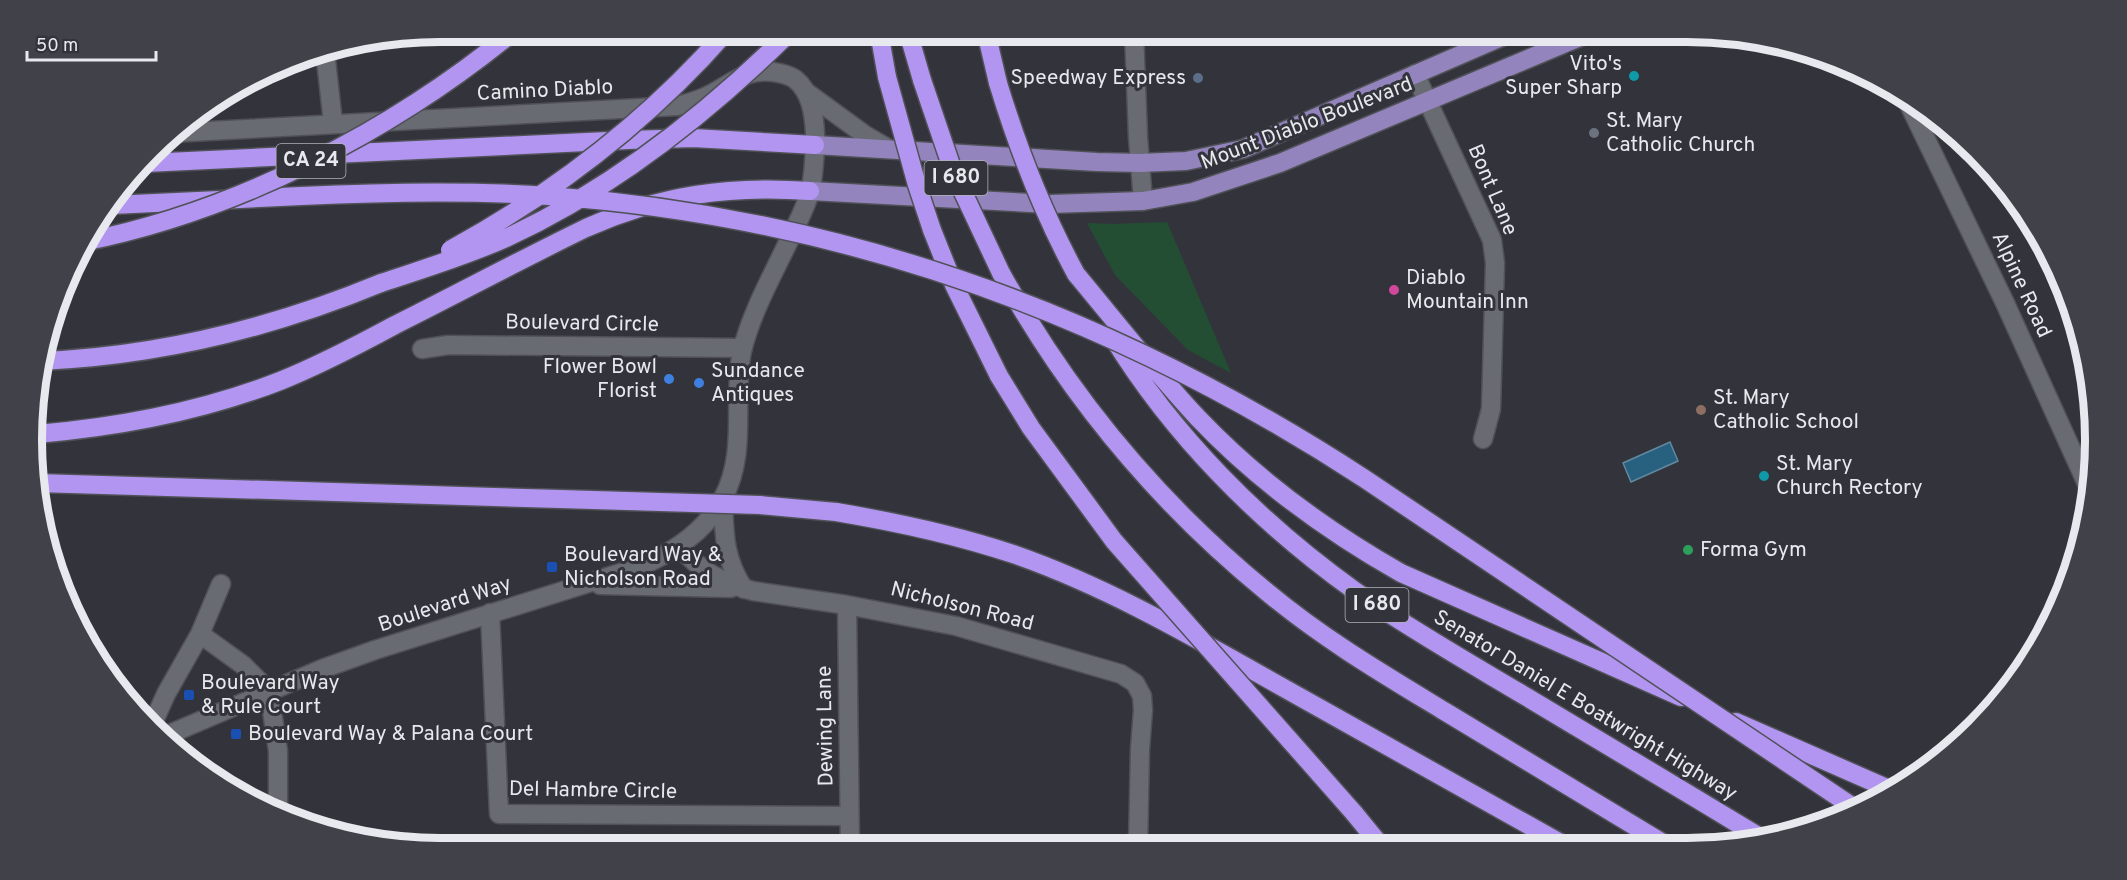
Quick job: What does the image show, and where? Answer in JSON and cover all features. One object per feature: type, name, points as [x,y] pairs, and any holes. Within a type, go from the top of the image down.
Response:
[{"type":"highway","name":"CA 24","points":[[97,238],[154,223],[223,200],[321,157],[414,105],[500,42]]},
{"type":"highway","points":[[381,283],[416,268],[482,232],[576,170],[663,98],[716,42]]},
{"type":"highway","points":[[50,360],[165,348],[237,332],[312,310],[503,239],[586,194],[643,157],[735,84],[779,42]]},
{"type":"highway","points":[[881,42],[917,185],[932,230],[954,285],[999,376],[1031,428],[1114,541],[1374,838]]},
{"type":"highway","name":"I 680","points":[[911,42],[953,171],[1001,273],[1041,342],[1107,433],[1182,516],[1239,569],[1298,616],[1345,649],[1655,838]]},
{"type":"highway","name":"Senator Daniel E Boatwright Highway","points":[[988,42],[998,82],[1029,175],[1059,243],[1076,274],[1115,342],[1169,416],[1238,492],[1295,544],[1356,591],[1412,628],[1752,832]]},
{"type":"highway","points":[[155,164],[616,140],[693,138],[815,145]]},
{"type":"highway","points":[[42,433],[78,430],[169,414],[281,381],[351,348],[568,236],[626,211],[672,198],[714,191],[772,188],[810,191]]},
{"type":"highway","points":[[119,205],[402,192],[512,194],[627,204],[702,214],[786,231],[887,256],[1029,304],[1177,369],[1293,434],[1365,479],[1848,804]]},
{"type":"highway","points":[[1076,274],[1212,432],[1286,498],[1361,551],[1456,599],[1883,786]]},
{"type":"highway","points":[[44,483],[760,505],[836,512],[907,525],[979,543],[1082,582],[1182,631],[1552,838]]},
{"type":"main road","name":"Mount Diablo Boulevard","points":[[815,145],[1140,164],[1186,161],[1243,148],[1490,42]]},
{"type":"main road","name":"Mount Diablo Boulevard","points":[[810,191],[1050,204],[1143,201],[1193,192],[1280,163],[1568,42]]},
{"type":"street","points":[[1134,42],[1143,201]]},
{"type":"street","points":[[326,59],[333,123]]},
{"type":"street","name":"Camino Diablo","points":[[189,132],[677,106],[696,101],[745,74],[761,70],[780,73],[794,79],[806,92],[865,135],[889,148]]},
{"type":"street","name":"Bont Lane","points":[[1415,74],[1492,240],[1495,263],[1491,409],[1483,439]]},
{"type":"street","points":[[806,92],[814,121],[815,145],[810,191]]},
{"type":"street","name":"Alpine Road","points":[[1913,113],[2005,303],[2083,476]]},
{"type":"street","name":"Boulevard Way","points":[[172,733],[322,669],[375,650],[645,564],[679,546],[700,529],[723,499],[730,481],[738,445],[739,379],[743,348],[753,319],[810,191]]},
{"type":"street","name":"Boulevard Circle","points":[[422,349],[448,345],[743,348]]},
{"type":"street","name":"Boulevard Way","points":[[723,499],[727,553],[744,589]]},
{"type":"street","name":"Nicholson Road","points":[[679,546],[695,564],[705,571],[744,589]]},
{"type":"street","points":[[156,717],[200,634],[221,584]]},
{"type":"street","name":"Nicholson Road","points":[[583,585],[744,589],[847,605],[966,628],[1121,674],[1135,683],[1142,696],[1138,838]]},
{"type":"street","name":"Dewing Lane","points":[[847,605],[850,838]]},
{"type":"street","name":"Del Hambre Circle","points":[[490,613],[499,814],[849,816]]},
{"type":"street","points":[[200,634],[243,665],[269,691],[278,751],[278,803]]},
{"type":"green space","points":[[1167,222],[1231,373],[1188,350],[1115,275],[1087,223]]},
{"type":"water","points":[[1670,442],[1678,461],[1631,482],[1623,463]]},
{"type":"place","name":"Vito's Super Sharp","points":[[1634,76]]},
{"type":"place","name":"Speedway Express","points":[[1198,78]]},
{"type":"place","name":"St. Mary Catholic Church","points":[[1594,133]]},
{"type":"place","name":"Diablo Mountain Inn","points":[[1394,290]]},
{"type":"place","name":"Flower Bowl Florist","points":[[669,379]]},
{"type":"place","name":"Sundance Antiques","points":[[699,383]]},
{"type":"place","name":"St. Mary Catholic School","points":[[1701,410]]},
{"type":"place","name":"St. Mary Church Rectory","points":[[1764,476]]},
{"type":"place","name":"Forma Gym","points":[[1688,550]]},
{"type":"place","name":"Boulevard Way & Nicholson Road","points":[[552,567]]},
{"type":"place","name":"Boulevard Way & Rule Court","points":[[189,695]]},
{"type":"place","name":"Boulevard Way & Palana Court","points":[[236,734]]}]
